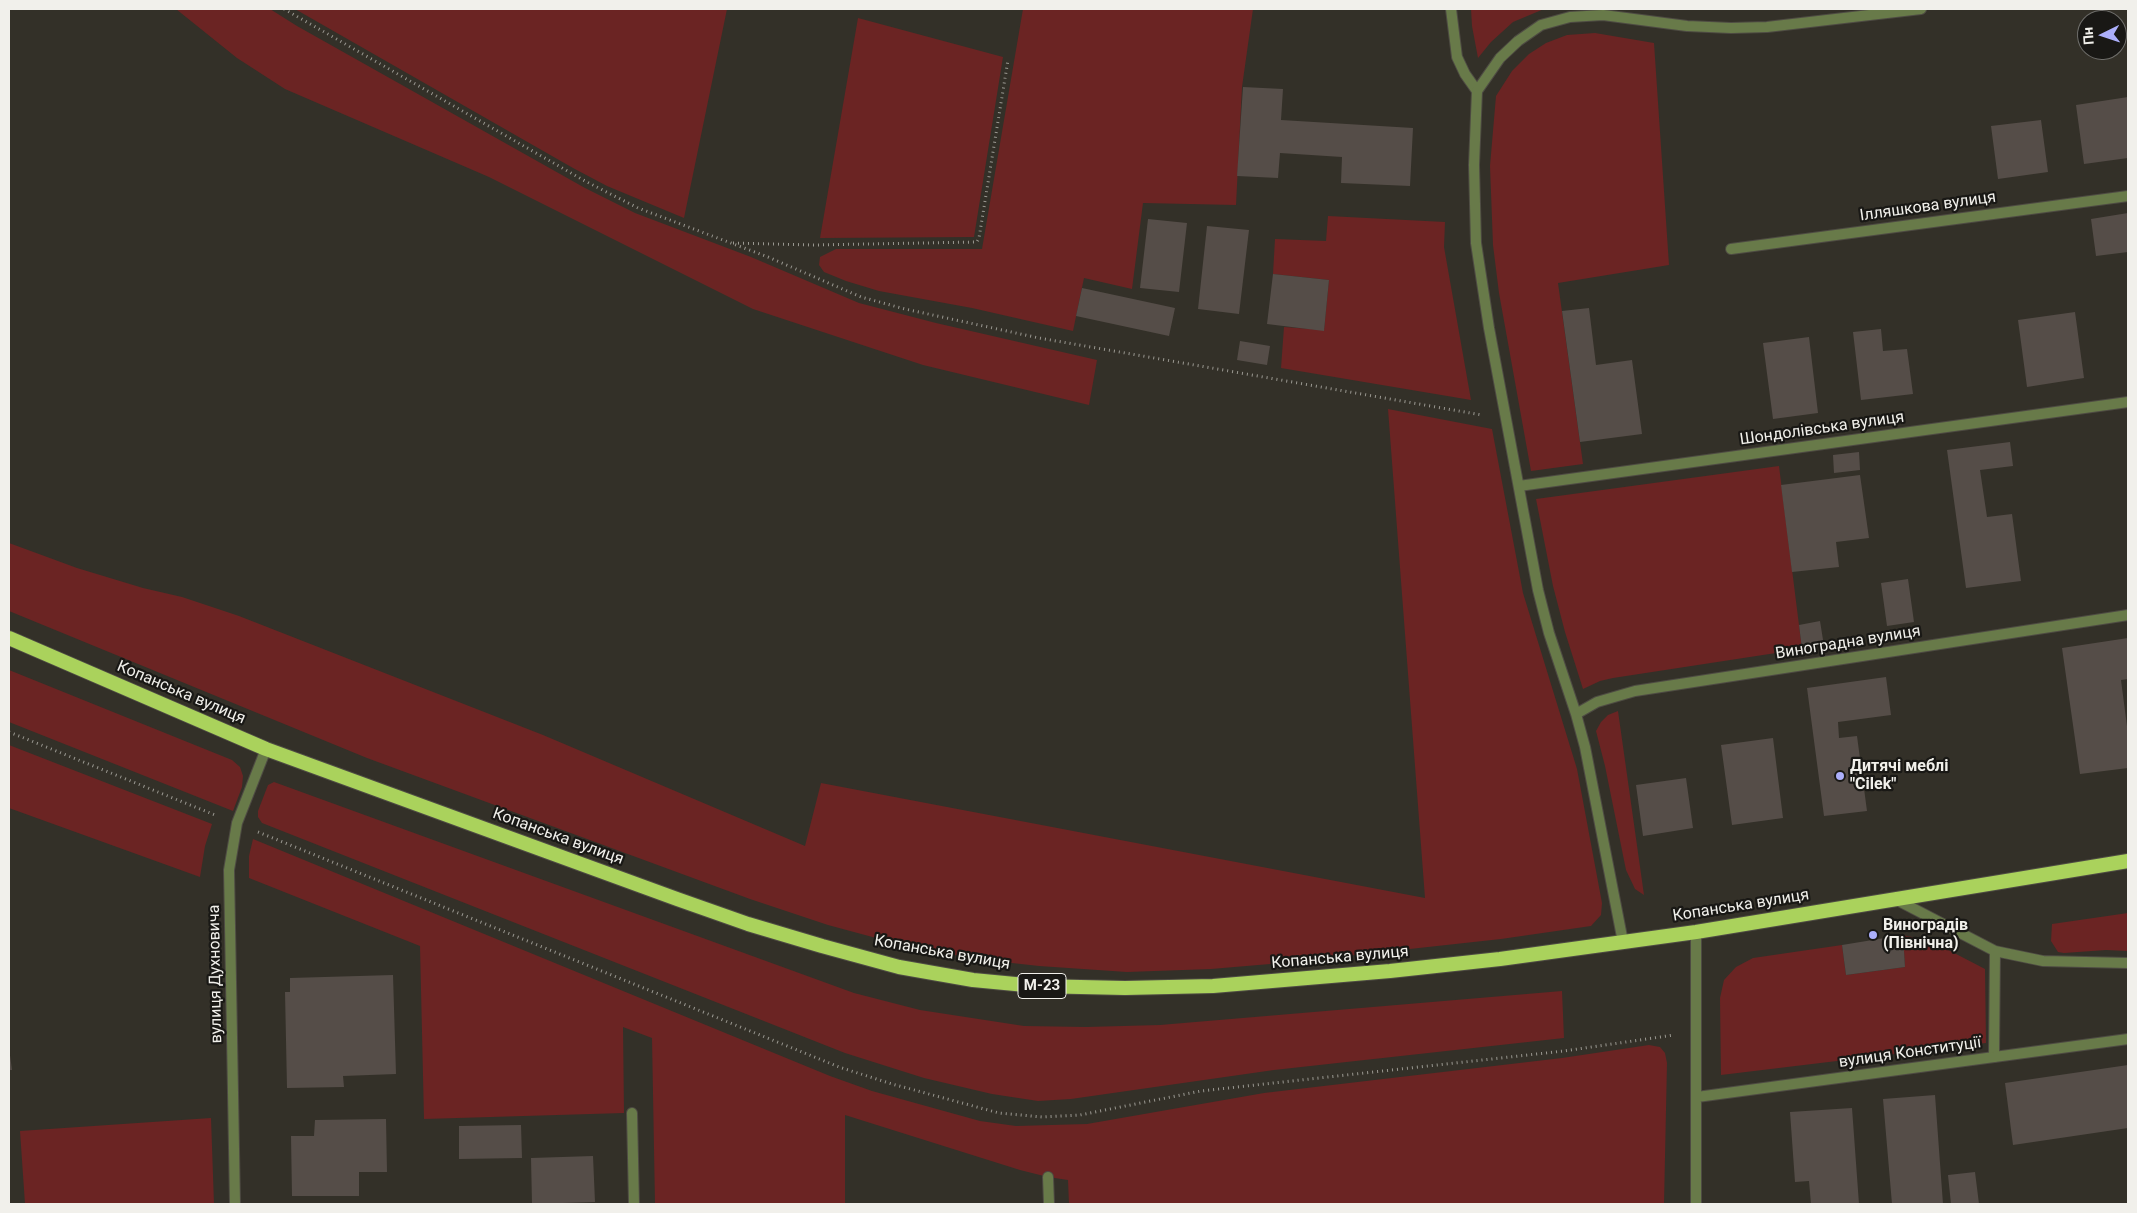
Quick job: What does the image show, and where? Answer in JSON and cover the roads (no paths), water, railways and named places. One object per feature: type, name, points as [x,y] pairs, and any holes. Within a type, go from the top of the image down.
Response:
[{"type":"highway","name":"Копанська вулиця","points":[[9,638],[266,749],[748,924],[899,967],[973,980],[1036,986],[1125,988],[1213,986],[1390,971],[1500,959],[1696,932],[2128,861]]},
{"type":"street","points":[[1451,9],[1457,57],[1465,74],[1477,91]]},
{"type":"street","points":[[1623,942],[1593,785],[1576,714],[1549,633],[1540,598],[1489,328],[1476,244],[1474,165],[1477,91],[1500,58],[1518,41],[1541,25],[1570,17],[1603,15],[1686,26],[1768,28],[1921,9]]},
{"type":"street","name":"Ілляшкова вулиця","points":[[1731,249],[2128,196]]},
{"type":"street","name":"Шондолівська вулиця","points":[[1519,486],[2128,402]]},
{"type":"street","name":"Виноградна вулиця","points":[[1576,714],[1597,702],[1635,691],[2128,615]]},
{"type":"street","name":"вулиця Духновича","points":[[235,1204],[229,870],[238,824],[266,749]]},
{"type":"street","points":[[1895,899],[1995,951],[2043,961],[2128,963]]},
{"type":"street","points":[[1696,932],[1696,1204]]},
{"type":"street","points":[[1994,1056],[1995,951]]},
{"type":"street","name":"вулиця Конституції","points":[[1697,1097],[2128,1038]]},
{"type":"street","points":[[632,1113],[634,1204]]},
{"type":"street","points":[[1048,1178],[1049,1204]]},
{"type":"place","name":"Дитячі меблі \"Cilek\"","points":[[1840,776]]},
{"type":"place","name":"Виноградів (Північна)","points":[[1873,935]]}]
